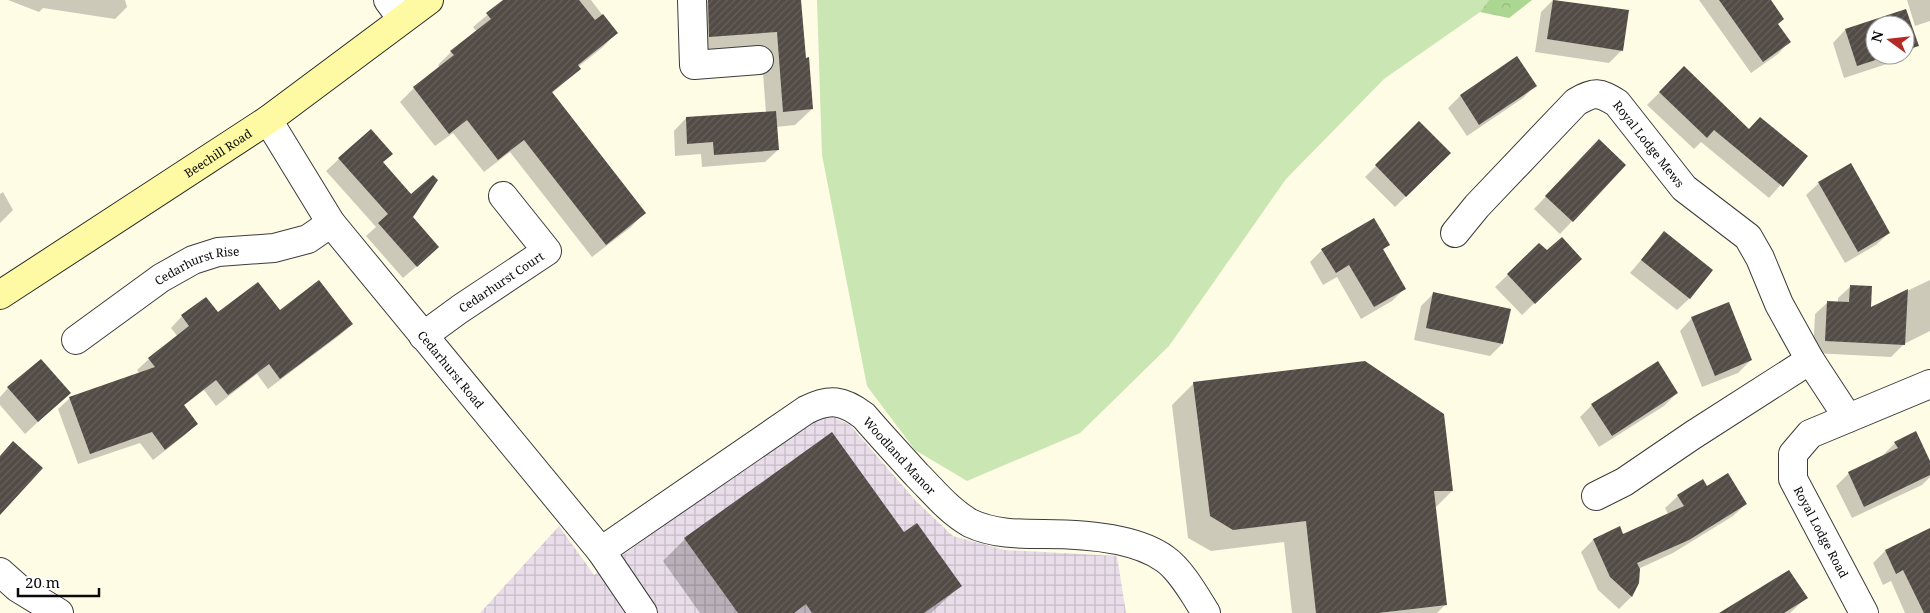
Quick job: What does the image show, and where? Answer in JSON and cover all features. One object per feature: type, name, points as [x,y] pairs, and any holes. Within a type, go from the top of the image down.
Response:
[{"type":"street","name":"Beechill Road","points":[[0,295],[268,120],[395,10],[429,0]]},
{"type":"street","points":[[692,0],[694,65],[759,60]]},
{"type":"street","name":"Royal Lodge Mews","points":[[1455,233],[1477,206],[1576,102],[1591,94],[1605,96],[1617,103],[1684,188],[1748,237],[1760,258],[1779,304],[1810,360],[1848,418]]},
{"type":"street","name":"Cedarhurst Road","points":[[268,120],[331,223],[601,552],[643,613]]},
{"type":"street","name":"Cedarhurst Court","points":[[424,336],[460,309],[546,251],[504,196]]},
{"type":"street","name":"Cedarhurst Rise","points":[[76,340],[162,278],[193,260],[218,252],[274,248],[308,239],[331,223]]},
{"type":"street","points":[[1596,496],[1624,482],[1810,360]]},
{"type":"street","name":"Royal Lodge Road","points":[[1864,613],[1793,479],[1794,454],[1810,434],[1930,384]]},
{"type":"street","name":"Woodland Manor","points":[[601,552],[806,410],[822,402],[838,402],[853,408],[864,416],[946,506],[970,522],[991,531],[1023,534],[1064,534],[1116,539],[1141,547],[1166,559],[1180,575],[1206,613]]},
{"type":"street","points":[[0,572],[18,588],[59,613]]},
{"type":"shaded area","points":[[831,416],[850,425],[916,501],[953,536],[1005,550],[1117,556],[1126,613],[480,613],[559,526],[594,575],[816,419]]},
{"type":"green space","points":[[817,0],[1489,0],[1480,12],[1384,79],[1286,179],[1169,346],[1080,433],[967,481],[915,450],[867,386],[822,155]]},
{"type":"green space","points":[[1489,0],[1532,0],[1509,18],[1480,12]]},
{"type":"building","points":[[503,0],[579,0],[595,20],[603,14],[618,33],[578,65],[581,69],[552,92],[646,213],[606,245],[524,140],[498,160],[467,120],[449,134],[413,87],[454,55],[450,51],[491,19],[486,13]]},
{"type":"building","points":[[708,0],[801,0],[806,58],[809,57],[813,109],[783,112],[777,32],[709,37]]},
{"type":"building","points":[[1553,0],[1629,10],[1623,51],[1547,39]]},
{"type":"building","points":[[1719,0],[1771,0],[1784,19],[1778,24],[1791,42],[1763,62]]},
{"type":"building","points":[[1906,9],[1908,15],[1888,15]]},
{"type":"building","points":[[1865,22],[1865,63],[1857,66],[1845,29]]},
{"type":"building","points":[[1915,35],[1919,46],[1915,47]]},
{"type":"building","points":[[1517,56],[1537,86],[1479,125],[1460,95]]},
{"type":"building","points":[[1684,66],[1749,129],[1760,117],[1808,156],[1783,187],[1714,130],[1707,138],[1659,92]]},
{"type":"building","points":[[776,111],[779,150],[714,155],[713,142],[687,144],[686,117]]},
{"type":"building","points":[[1419,121],[1451,153],[1406,197],[1375,165]]},
{"type":"building","points":[[371,129],[393,154],[383,162],[411,194],[433,175],[438,180],[413,217],[439,247],[417,267],[378,223],[388,214],[338,158]]},
{"type":"building","points":[[1599,139],[1626,165],[1573,222],[1545,196]]},
{"type":"building","points":[[1851,163],[1890,233],[1858,252],[1818,182]]},
{"type":"building","points":[[1374,218],[1390,245],[1383,249],[1406,289],[1374,307],[1349,265],[1336,273],[1321,249]]},
{"type":"building","points":[[1664,231],[1713,270],[1690,299],[1641,260]]},
{"type":"building","points":[[1562,237],[1582,259],[1535,304],[1507,274],[1539,243],[1547,250]]},
{"type":"building","points":[[319,280],[353,324],[280,379],[269,364],[228,395],[216,380],[184,405],[198,424],[165,450],[152,432],[90,454],[69,397],[155,367],[148,358],[189,326],[181,315],[206,297],[218,312],[258,282],[280,310]]},
{"type":"building","points":[[1850,285],[1872,286],[1871,307],[1908,289],[1905,345],[1825,341],[1827,301],[1849,302]]},
{"type":"building","points":[[1433,292],[1511,309],[1503,344],[1426,328]]},
{"type":"building","points":[[1729,302],[1752,360],[1715,376],[1691,317]]},
{"type":"building","points":[[41,359],[71,393],[38,422],[7,387]]},
{"type":"building","points":[[1365,361],[1444,414],[1453,491],[1434,491],[1447,605],[1378,613],[1316,613],[1306,521],[1233,530],[1210,516],[1193,382]]},
{"type":"building","points":[[1658,361],[1678,393],[1612,436],[1591,404]]},
{"type":"building","points":[[1916,431],[1930,461],[1930,475],[1864,507],[1848,472],[1898,448],[1894,442]]},
{"type":"building","points":[[832,432],[904,532],[917,523],[962,586],[924,613],[812,613],[806,604],[794,613],[738,613],[684,538]]},
{"type":"building","points":[[13,441],[43,468],[0,515],[0,456]]},
{"type":"building","points":[[1728,473],[1747,504],[1689,540],[1637,563],[1640,569],[1639,583],[1632,597],[1610,577],[1593,539],[1620,526],[1623,534],[1684,506],[1677,495],[1703,479],[1707,486]]},
{"type":"building","points":[[1930,528],[1930,613],[1924,613],[1903,570],[1896,574],[1885,550]]},
{"type":"building","points":[[1789,570],[1808,598],[1784,613],[1719,613]]}]
